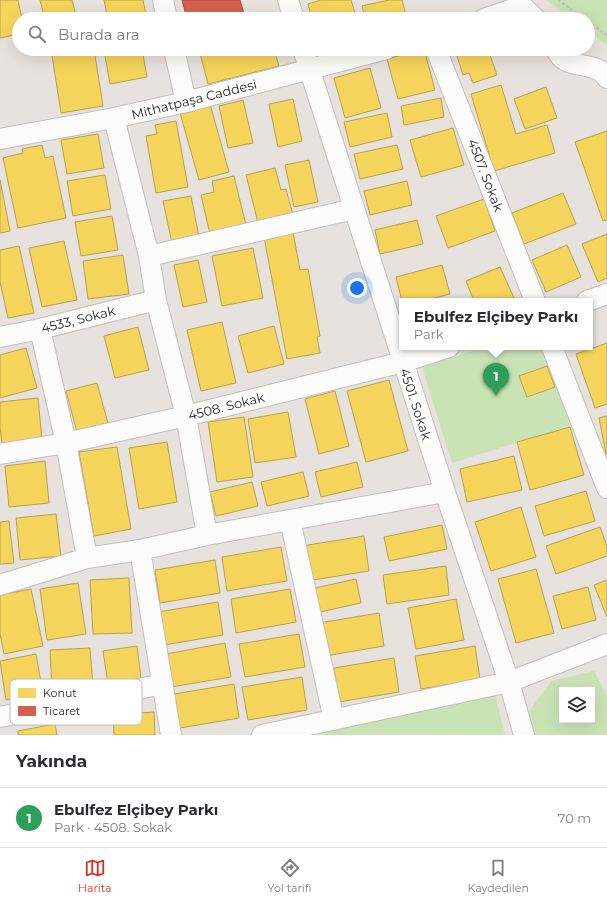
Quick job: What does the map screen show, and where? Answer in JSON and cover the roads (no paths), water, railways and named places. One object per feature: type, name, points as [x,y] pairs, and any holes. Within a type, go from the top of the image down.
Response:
[{"type":"street","points":[[163,0],[166,12]]},
{"type":"street","points":[[288,0],[292,12]]},
{"type":"street","points":[[176,56],[186,102]]},
{"type":"street","name":"4501. Sokak","points":[[305,56],[399,350]]},
{"type":"street","name":"Mithatpaşa Caddesi","points":[[0,139],[114,118],[186,102],[361,56]]},
{"type":"street","name":"4507. Sokak","points":[[439,56],[534,298]]},
{"type":"street","points":[[560,56],[571,62],[584,64],[597,69],[605,74],[607,78]]},
{"type":"street","points":[[114,118],[150,256],[156,300],[186,416],[208,535]]},
{"type":"street","points":[[150,256],[354,209]]},
{"type":"street","points":[[593,299],[607,294]]},
{"type":"street","name":"4533, Sokak","points":[[0,337],[40,329],[156,300]]},
{"type":"street","points":[[40,329],[66,443],[87,558]]},
{"type":"street","name":"4501. Sokak","points":[[399,350],[509,682],[524,735]]},
{"type":"street","name":"4508. Sokak","points":[[0,454],[66,443],[186,416],[403,362],[440,350]]},
{"type":"street","points":[[553,350],[605,479]]},
{"type":"street","points":[[0,585],[87,558],[140,550],[208,535],[445,492]]},
{"type":"street","points":[[290,520],[334,720]]},
{"type":"street","points":[[140,550],[171,735]]},
{"type":"street","points":[[262,735],[509,682],[605,648]]},
{"type":"street","points":[[142,688],[163,684]]},
{"type":"street","points":[[0,717],[10,715]]},
{"type":"place","name":"Ebulfez Elçibey Parkı","points":[[496,396]]}]
